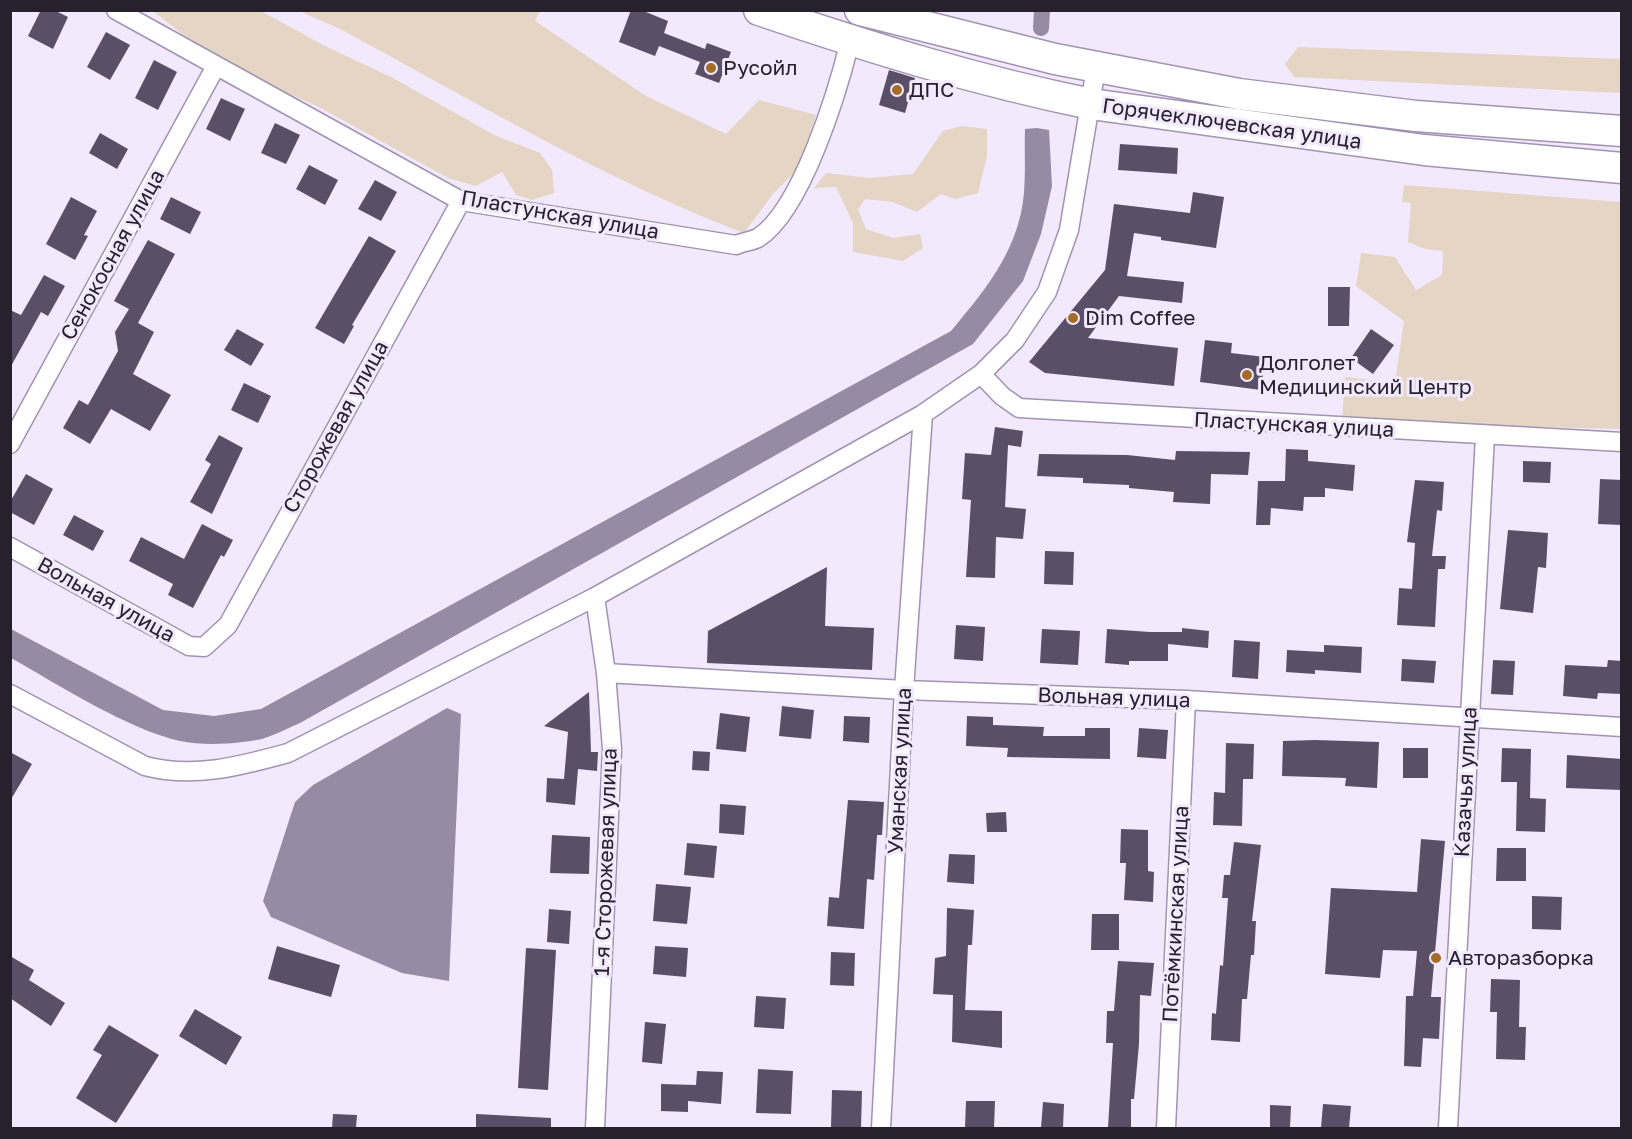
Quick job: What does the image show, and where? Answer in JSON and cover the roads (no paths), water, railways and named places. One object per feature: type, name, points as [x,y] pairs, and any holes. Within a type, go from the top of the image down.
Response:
[{"type":"main road","name":"Горячеключевская улица","points":[[759,10],[850,41],[1031,91],[1091,104],[1424,150],[1622,168]]},
{"type":"main road","points":[[860,10],[1000,47],[1096,68],[1239,94],[1404,114],[1622,131]]},
{"type":"street","name":"Пластунская улица","points":[[116,10],[461,201],[736,244],[758,237],[785,208],[816,149],[839,88],[850,41]]},
{"type":"street","points":[[908,10],[1000,47]]},
{"type":"street","name":"Сенокосная улица","points":[[10,444],[216,66]]},
{"type":"street","points":[[10,694],[145,766],[184,774],[240,766],[288,753],[595,597],[923,414],[981,374],[1015,340],[1047,292],[1069,230],[1096,68]]},
{"type":"street","name":"Сторожевая улица","points":[[204,647],[228,625],[461,201]]},
{"type":"street","name":"Пластунская улица","points":[[981,374],[1002,396],[1020,408],[1622,442]]},
{"type":"street","name":"Уманская улица","points":[[881,1128],[904,690],[923,414]]},
{"type":"street","name":"Казачья улица","points":[[1448,1128],[1485,436]]},
{"type":"street","name":"Вольная улица","points":[[10,547],[189,646],[204,647]]},
{"type":"street","name":"1-я Сторожевая улица","points":[[595,597],[606,673],[612,749],[595,1128]]},
{"type":"street","name":"Вольная улица","points":[[606,673],[904,690],[1186,700],[1622,727]]},
{"type":"street","name":"Потёмкинская улица","points":[[1166,1128],[1186,700]]},
{"type":"waterway","points":[[1041,28],[1042,10]]},
{"type":"place","name":"Русойл","points":[[711,68]]},
{"type":"place","name":"ДПС","points":[[897,90]]},
{"type":"place","name":"Dim Coffee","points":[[1073,318]]},
{"type":"place","name":"Долголет Медицинский Центр","points":[[1247,375]]},
{"type":"place","name":"Авторазборка","points":[[1436,958]]}]
